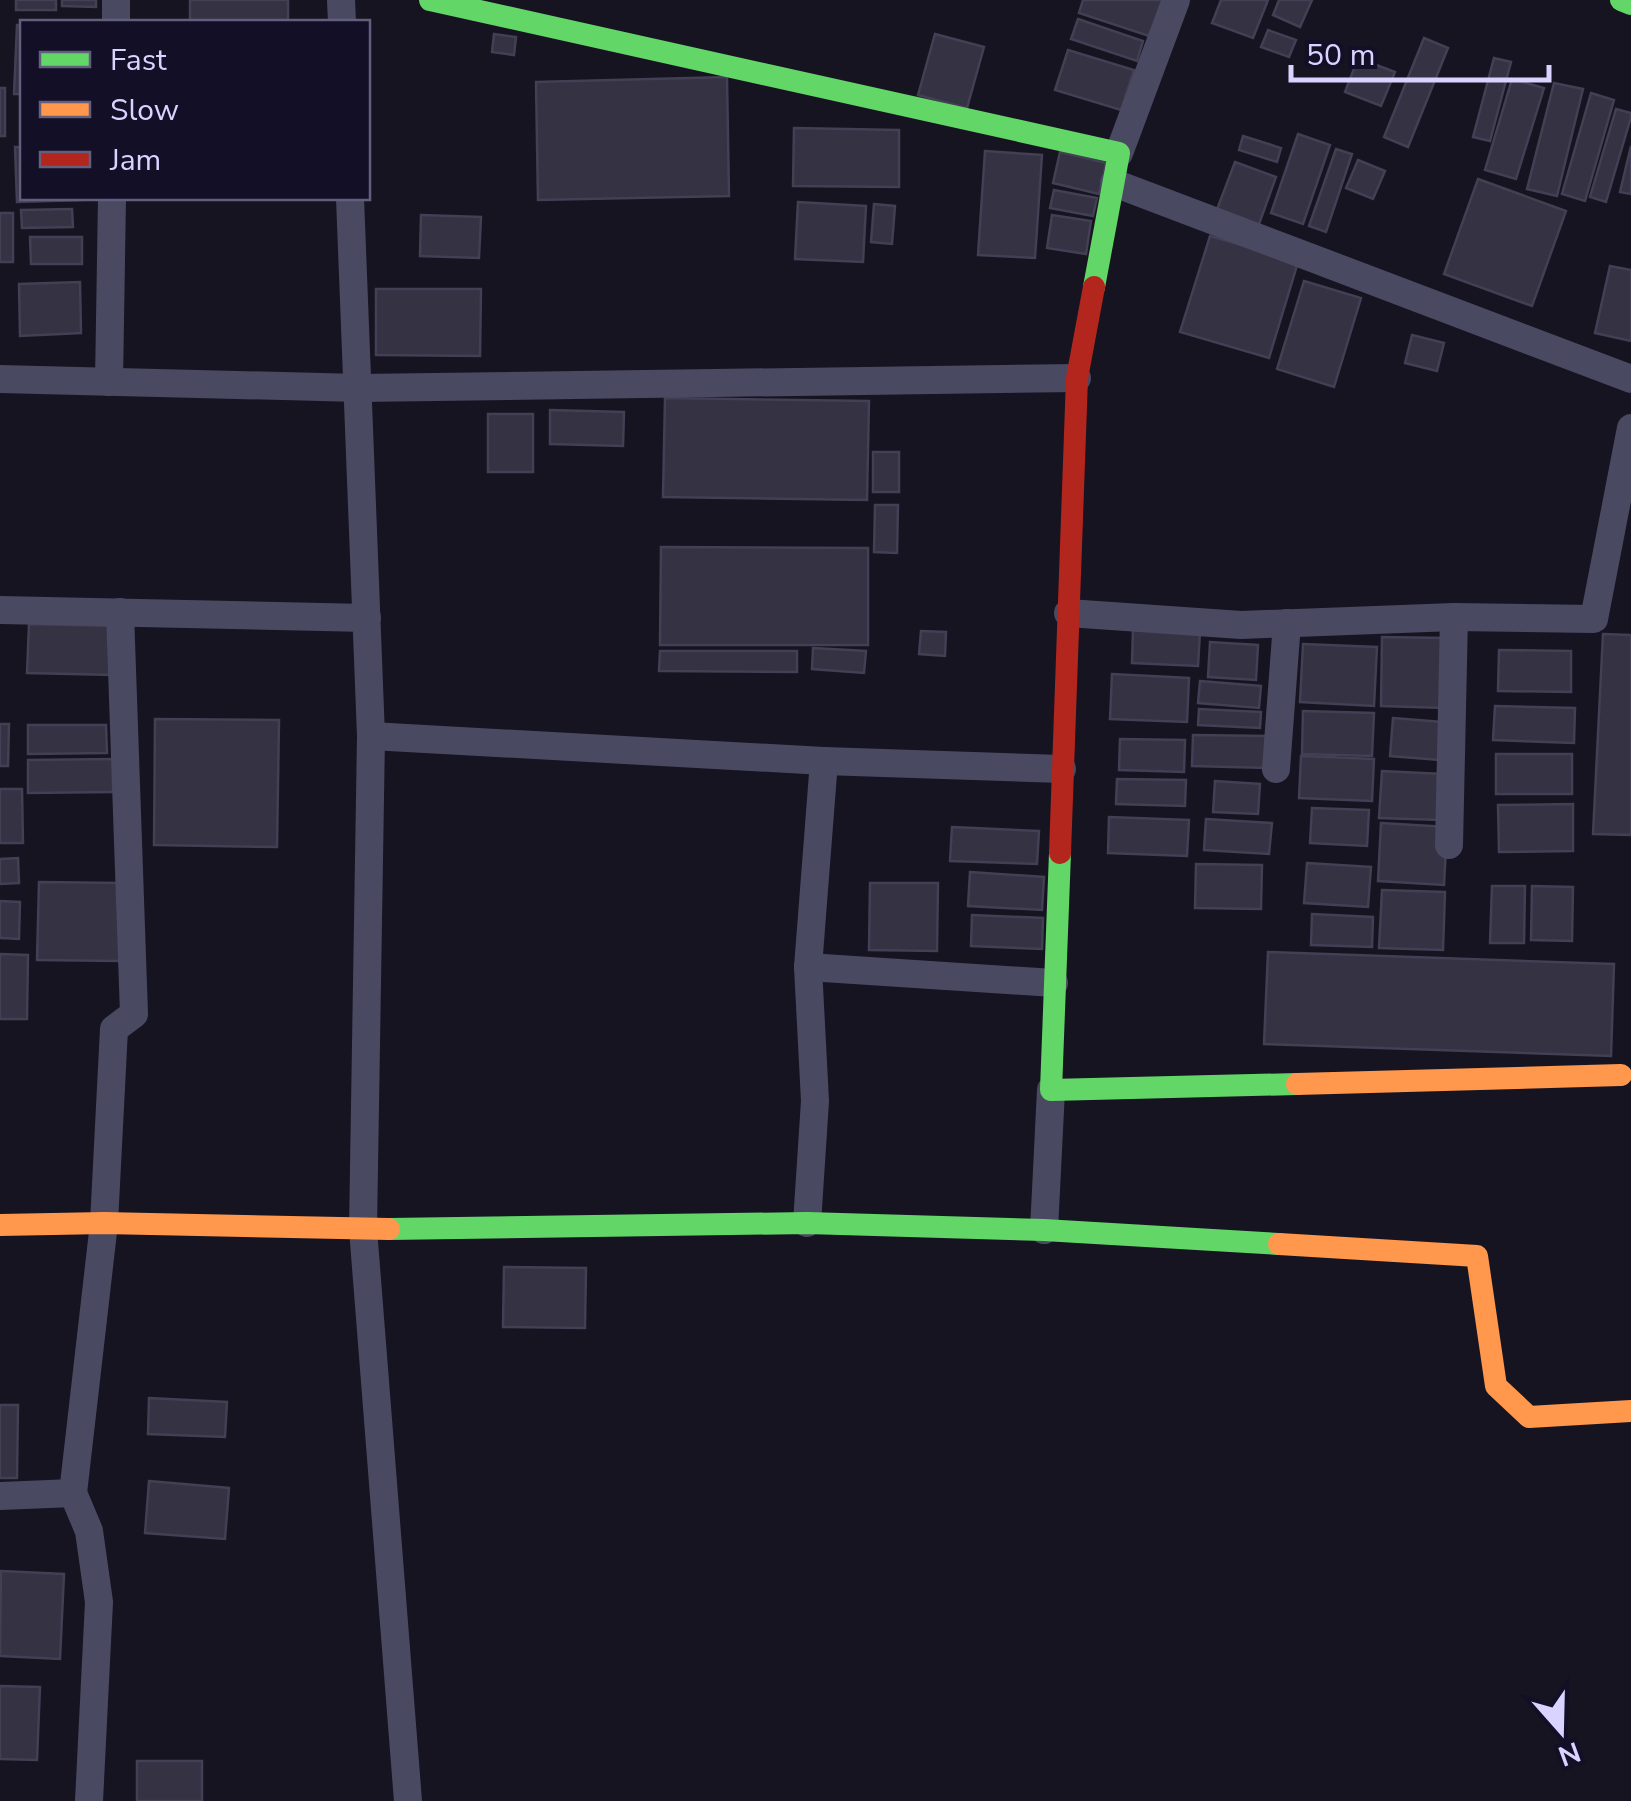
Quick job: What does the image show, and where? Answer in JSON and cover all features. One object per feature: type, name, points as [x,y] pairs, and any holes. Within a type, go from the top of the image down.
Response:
[{"type":"main road","points":[[430,0],[1119,153],[1077,378],[1051,1090],[1621,1074]]},
{"type":"main road","points":[[1620,0],[1631,4]]},
{"type":"main road","points":[[0,1225],[104,1223],[362,1230],[806,1223],[1044,1230],[1477,1256],[1496,1386],[1529,1417],[1631,1411]]},
{"type":"street","points":[[1119,153],[1176,0]]},
{"type":"street","points":[[1114,183],[1631,379]]},
{"type":"street","points":[[109,382],[112,200]]},
{"type":"street","points":[[350,200],[370,736],[362,1230],[408,1801]]},
{"type":"street","points":[[0,379],[360,388],[1077,378]]},
{"type":"street","points":[[1068,612],[1241,625],[1454,617],[1594,619],[1631,428]]},
{"type":"street","points":[[0,610],[367,618]]},
{"type":"street","points":[[89,1801],[99,1602],[88,1531],[73,1493],[104,1223],[114,1029],[134,1014],[120,612]]},
{"type":"street","points":[[1450,845],[1454,617]]},
{"type":"street","points":[[1276,769],[1287,623]]},
{"type":"street","points":[[370,736],[824,761],[1062,769]]},
{"type":"street","points":[[806,1223],[815,1100],[808,966],[824,761]]},
{"type":"street","points":[[808,966],[1054,982]]},
{"type":"street","points":[[1044,1230],[1051,1090]]},
{"type":"street","points":[[0,1496],[73,1493]]},
{"type":"building","points":[[16,0],[56,0],[56,10],[16,10]]},
{"type":"building","points":[[62,0],[96,0],[96,7],[62,6]]},
{"type":"building","points":[[190,0],[288,0],[288,20],[190,20]]},
{"type":"building","points":[[1083,0],[1165,0],[1152,37],[1079,13]]},
{"type":"building","points":[[1221,0],[1268,0],[1253,38],[1212,23]]},
{"type":"building","points":[[1279,0],[1312,0],[1300,27],[1273,15]]},
{"type":"building","points":[[1078,19],[1143,41],[1137,61],[1071,39]]},
{"type":"building","points":[[17,25],[20,25],[20,94],[14,94]]},
{"type":"building","points":[[1268,30],[1296,40],[1289,57],[1261,47]]},
{"type":"building","points":[[494,34],[516,37],[514,55],[492,52]]},
{"type":"building","points":[[935,34],[984,47],[967,108],[918,95]]},
{"type":"building","points":[[1424,38],[1448,48],[1408,147],[1384,137]]},
{"type":"building","points":[[1068,50],[1134,70],[1121,110],[1055,90]]},
{"type":"building","points":[[1358,58],[1395,72],[1381,106],[1345,92]]},
{"type":"building","points":[[1494,58],[1511,62],[1490,141],[1473,137]]},
{"type":"building","points":[[727,77],[729,196],[538,200],[536,82]]},
{"type":"building","points":[[1512,79],[1544,88],[1516,179],[1485,170]]},
{"type":"building","points":[[1554,83],[1583,89],[1557,196],[1527,189]]},
{"type":"building","points":[[0,88],[5,88],[5,136],[0,136]]},
{"type":"building","points":[[1591,93],[1614,100],[1585,201],[1562,194]]},
{"type":"building","points":[[1616,109],[1631,113],[1631,117],[1606,202],[1590,197]]},
{"type":"building","points":[[794,128],[899,130],[899,187],[793,186]]},
{"type":"building","points":[[1298,134],[1330,145],[1303,224],[1271,213]]},
{"type":"building","points":[[1243,136],[1281,148],[1277,162],[1239,150]]},
{"type":"building","points":[[1631,146],[1631,194],[1620,192]]},
{"type":"building","points":[[15,147],[20,147],[20,200],[83,200],[17,202]]},
{"type":"building","points":[[1336,149],[1352,154],[1326,232],[1309,226]]},
{"type":"building","points":[[985,151],[1042,155],[1035,258],[978,255]]},
{"type":"building","points":[[1060,152],[1106,163],[1099,194],[1053,183]]},
{"type":"building","points":[[1358,160],[1385,171],[1373,199],[1346,188]]},
{"type":"building","points":[[1235,162],[1276,177],[1258,227],[1216,212]]},
{"type":"building","points":[[1478,179],[1566,211],[1532,306],[1444,274]]},
{"type":"building","points":[[1054,190],[1097,198],[1093,216],[1050,208]]},
{"type":"building","points":[[798,202],[866,206],[863,262],[795,259]]},
{"type":"building","points":[[874,204],[895,206],[892,244],[871,242]]},
{"type":"building","points":[[72,209],[73,227],[22,228],[21,210]]},
{"type":"building","points":[[0,213],[13,213],[13,262],[0,262]]},
{"type":"building","points":[[421,215],[481,217],[479,258],[420,256]]},
{"type":"building","points":[[1052,215],[1091,221],[1086,254],[1047,248]]},
{"type":"building","points":[[1210,236],[1298,262],[1269,358],[1180,332]]},
{"type":"building","points":[[30,237],[82,237],[82,264],[31,264]]},
{"type":"building","points":[[1610,266],[1631,270],[1631,341],[1595,333]]},
{"type":"building","points":[[1304,281],[1361,298],[1334,387],[1277,369]]},
{"type":"building","points":[[80,282],[81,333],[20,336],[19,284]]},
{"type":"building","points":[[376,289],[481,289],[480,356],[376,355]]},
{"type":"building","points":[[1412,335],[1444,343],[1437,371],[1405,363]]},
{"type":"building","points":[[665,398],[869,401],[867,500],[663,497]]},
{"type":"building","points":[[550,410],[624,412],[623,446],[550,444]]},
{"type":"building","points":[[488,414],[533,414],[533,472],[488,472]]},
{"type":"building","points":[[873,452],[899,452],[899,492],[873,492]]},
{"type":"building","points":[[875,505],[898,505],[897,553],[874,552]]},
{"type":"building","points":[[661,547],[868,548],[868,645],[660,645]]},
{"type":"building","points":[[29,624],[114,626],[113,675],[27,673]]},
{"type":"building","points":[[1133,629],[1200,632],[1198,666],[1132,663]]},
{"type":"building","points":[[921,631],[946,632],[945,656],[919,654]]},
{"type":"building","points":[[1603,634],[1631,635],[1631,835],[1593,834]]},
{"type":"building","points":[[1382,637],[1445,638],[1444,708],[1381,706]]},
{"type":"building","points":[[1210,642],[1258,645],[1256,680],[1208,677]]},
{"type":"building","points":[[1303,644],[1377,647],[1374,706],[1300,702]]},
{"type":"building","points":[[813,648],[866,651],[864,673],[812,669]]},
{"type":"building","points":[[1499,650],[1571,651],[1571,692],[1498,691]]},
{"type":"building","points":[[660,651],[797,651],[797,672],[659,671]]},
{"type":"building","points":[[1112,674],[1189,678],[1187,722],[1110,719]]},
{"type":"building","points":[[1200,681],[1261,686],[1259,708],[1198,703]]},
{"type":"building","points":[[1495,706],[1575,708],[1574,743],[1493,740]]},
{"type":"building","points":[[1199,709],[1261,712],[1260,728],[1198,725]]},
{"type":"building","points":[[1303,711],[1374,713],[1372,756],[1302,754]]},
{"type":"building","points":[[1393,718],[1442,722],[1439,760],[1390,756]]},
{"type":"building","points":[[155,719],[279,720],[277,847],[154,845]]},
{"type":"building","points":[[0,724],[9,724],[8,766],[0,766]]},
{"type":"building","points":[[28,725],[106,725],[107,753],[28,754]]},
{"type":"building","points":[[1193,735],[1269,736],[1268,768],[1192,766]]},
{"type":"building","points":[[1120,739],[1185,740],[1184,772],[1119,770]]},
{"type":"building","points":[[1496,754],[1572,754],[1572,794],[1496,794]]},
{"type":"building","points":[[1301,756],[1374,759],[1372,801],[1299,798]]},
{"type":"building","points":[[113,759],[113,792],[28,793],[28,760]]},
{"type":"building","points":[[1382,771],[1442,774],[1440,820],[1379,818]]},
{"type":"building","points":[[1117,779],[1186,780],[1185,806],[1116,804]]},
{"type":"building","points":[[1215,781],[1260,784],[1258,814],[1213,812]]},
{"type":"building","points":[[0,789],[22,789],[23,843],[0,843]]},
{"type":"building","points":[[1573,804],[1573,851],[1499,852],[1498,805]]},
{"type":"building","points":[[1312,808],[1369,810],[1367,846],[1310,843]]},
{"type":"building","points":[[1109,817],[1189,820],[1187,856],[1108,853]]},
{"type":"building","points":[[1206,819],[1272,823],[1269,854],[1204,850]]},
{"type":"building","points":[[1381,823],[1447,827],[1444,885],[1378,881]]},
{"type":"building","points":[[952,827],[1039,831],[1037,864],[950,861]]},
{"type":"building","points":[[18,858],[19,883],[0,884],[0,859]]},
{"type":"building","points":[[1307,863],[1371,867],[1368,907],[1304,903]]},
{"type":"building","points":[[1196,864],[1262,865],[1261,909],[1195,908]]},
{"type":"building","points":[[970,872],[1044,877],[1042,910],[968,906]]},
{"type":"building","points":[[39,882],[123,883],[121,961],[37,960]]},
{"type":"building","points":[[870,883],[938,883],[937,951],[869,950]]},
{"type":"building","points":[[1492,886],[1525,886],[1524,943],[1490,943]]},
{"type":"building","points":[[1532,886],[1573,887],[1572,941],[1531,940]]},
{"type":"building","points":[[1382,890],[1445,892],[1443,950],[1379,948]]},
{"type":"building","points":[[0,901],[20,902],[19,939],[0,938]]},
{"type":"building","points":[[1312,914],[1373,917],[1372,947],[1311,945]]},
{"type":"building","points":[[972,915],[1043,918],[1042,949],[971,946]]},
{"type":"building","points":[[1268,952],[1614,964],[1611,1056],[1264,1044]]},
{"type":"building","points":[[0,954],[28,955],[27,1019],[0,1019]]},
{"type":"building","points":[[504,1267],[586,1268],[585,1328],[503,1327]]},
{"type":"building","points":[[149,1398],[227,1402],[225,1437],[148,1434]]},
{"type":"building","points":[[0,1405],[18,1405],[17,1478],[0,1478]]},
{"type":"building","points":[[149,1481],[229,1488],[225,1539],[145,1533]]},
{"type":"building","points":[[1,1571],[64,1574],[60,1659],[0,1656]]},
{"type":"building","points":[[0,1686],[40,1687],[37,1760],[0,1759]]},
{"type":"building","points":[[137,1761],[202,1761],[202,1801],[137,1801]]},
{"type":"traffic: fast","points":[[430,0],[1119,153],[1094,287]]},
{"type":"traffic: fast","points":[[1621,0],[1631,4]]},
{"type":"traffic: fast","points":[[1060,853],[1051,1090],[1297,1084]]},
{"type":"traffic: fast","points":[[389,1229],[807,1223],[1044,1230],[1279,1244]]},
{"type":"traffic: slow","points":[[1297,1084],[1621,1075]]},
{"type":"traffic: slow","points":[[0,1225],[104,1223],[389,1229]]},
{"type":"traffic: slow","points":[[1279,1244],[1477,1256],[1496,1386],[1529,1417],[1631,1411]]},
{"type":"traffic: jam","points":[[1060,853],[1077,378],[1094,287]]}]
